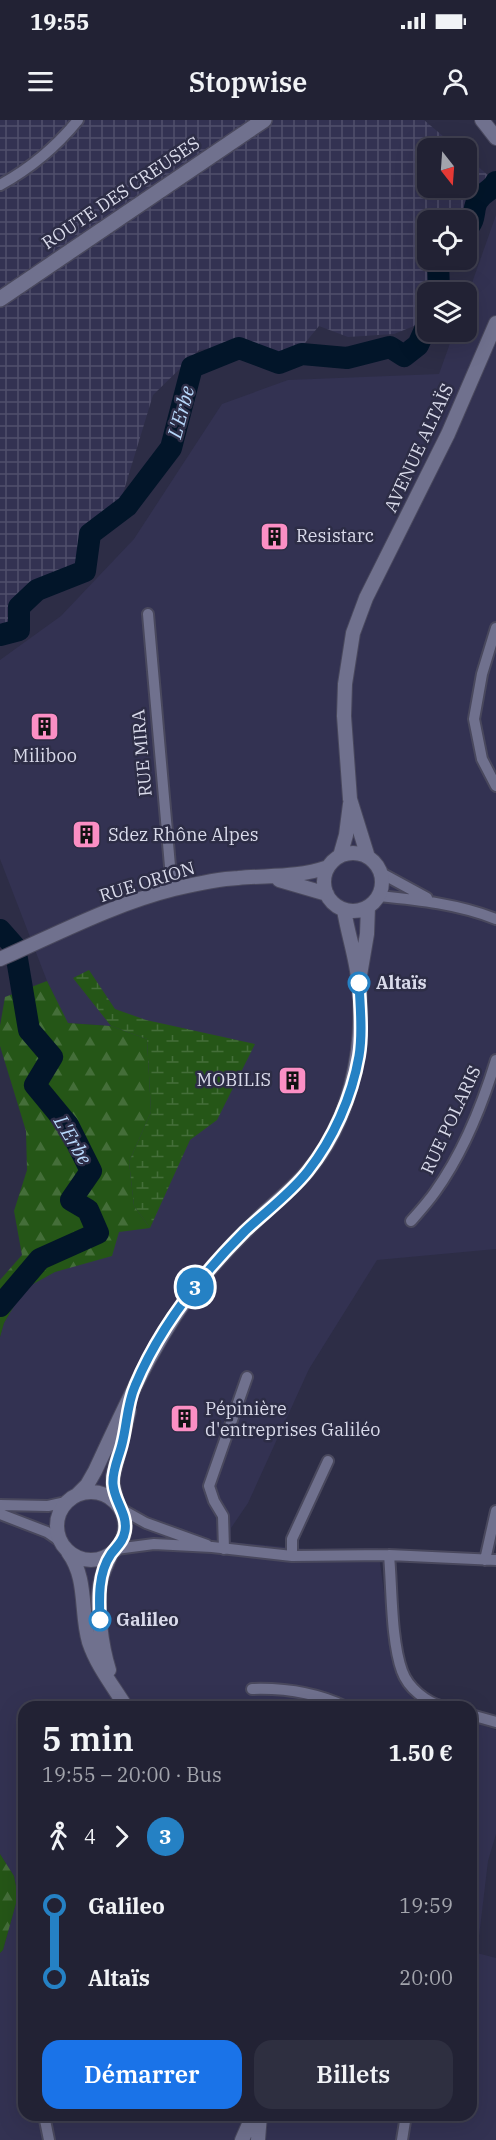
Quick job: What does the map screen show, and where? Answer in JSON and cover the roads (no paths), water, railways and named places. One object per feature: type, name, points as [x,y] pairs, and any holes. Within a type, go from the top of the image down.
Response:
[{"type":"main road","name":"ROUTE DES CREUSES","points":[[0,299],[264,120]]},
{"type":"street","points":[[0,185],[45,155],[78,120]]},
{"type":"street","points":[[482,120],[496,138]]},
{"type":"street","name":"AVENUE ALTAÏS","points":[[368,857],[351,799],[344,716],[345,684],[352,633],[366,598],[448,434],[496,323]]},
{"type":"street","name":"RUE MIRA","points":[[147,614],[172,889]]},
{"type":"street","points":[[496,628],[482,674],[474,720],[482,759],[496,786]]},
{"type":"street","name":"AVENUE ALTAÏS","points":[[340,856],[346,836],[351,799]]},
{"type":"street","points":[[349,853],[368,857],[381,873],[382,883],[379,896],[368,907],[358,911],[344,910],[335,905],[327,894],[324,877],[328,867],[340,856],[349,853]]},
{"type":"street","name":"RUE ORION","points":[[0,959],[108,911],[172,889],[237,878],[309,874],[328,867]]},
{"type":"street","points":[[381,873],[432,901]]},
{"type":"street","name":"RUE ORION","points":[[268,877],[327,894]]},
{"type":"street","points":[[379,896],[432,901],[476,911],[496,919]]},
{"type":"street","points":[[359,983],[367,934],[368,907]]},
{"type":"street","points":[[122,1701],[102,1670],[89,1642],[84,1620],[82,1580],[57,1531],[57,1521],[60,1511],[87,1485],[153,1349],[199,1282],[245,1232],[307,1173],[340,1116],[352,1084],[359,1054],[361,1022],[359,983],[344,910]]},
{"type":"street","name":"RUE POLARIS","points":[[411,1221],[435,1193],[453,1164],[478,1112],[496,1060]]},
{"type":"street","points":[[218,1548],[223,1516],[214,1501],[209,1486],[247,1377]]},
{"type":"street","points":[[115,1689],[103,1646],[99,1596],[100,1581],[126,1530],[125,1519],[113,1485],[113,1476],[134,1388]]},
{"type":"street","points":[[292,1556],[292,1539],[328,1461]]},
{"type":"street","points":[[0,1504],[48,1506],[87,1492],[98,1492],[108,1496],[146,1523],[218,1548]]},
{"type":"street","points":[[0,1514],[47,1532],[75,1556],[87,1560],[100,1559],[114,1552],[154,1544],[292,1556],[388,1555],[491,1560],[496,1511]]},
{"type":"street","points":[[388,1555],[394,1623],[402,1671],[414,1690],[430,1701]]},
{"type":"street","points":[[252,1689],[277,1688],[334,1701]]},
{"type":"street","points":[[477,1717],[496,1722]]},
{"type":"street","points":[[45,2121],[49,2140]]},
{"type":"street","points":[[242,2140],[250,2121]]},
{"type":"street","points":[[258,2140],[260,2121]]},
{"type":"street","points":[[402,2140],[405,2121]]},
{"type":"waterway","name":"L'Erbe","points":[[475,210],[477,202],[496,182]]},
{"type":"waterway","name":"L'Erbe","points":[[438,270],[439,282]]},
{"type":"waterway","name":"L'Erbe","points":[[0,635],[19,630],[19,607],[37,590],[85,571],[90,534],[127,506],[171,448],[192,367],[239,348],[279,363],[302,354],[347,358],[390,347],[404,356],[419,342]]},
{"type":"waterway","name":"L'Erbe","points":[[0,930],[15,947],[29,1030],[52,1057],[35,1085],[68,1125],[91,1171],[71,1200],[88,1210],[98,1233],[40,1259],[0,1306]]},
{"type":"place","name":"Resistarc","points":[[275,536]]},
{"type":"place","name":"Miliboo","points":[[45,727]]},
{"type":"place","name":"Sdez Rhône Alpes","points":[[87,835]]},
{"type":"place","name":"Altaïs","points":[[359,983]]},
{"type":"place","name":"MOBILIS","points":[[292,1080]]},
{"type":"place","name":"Pépinière d'entreprises Galiléo","points":[[184,1419]]},
{"type":"place","name":"Galileo","points":[[100,1620]]}]
